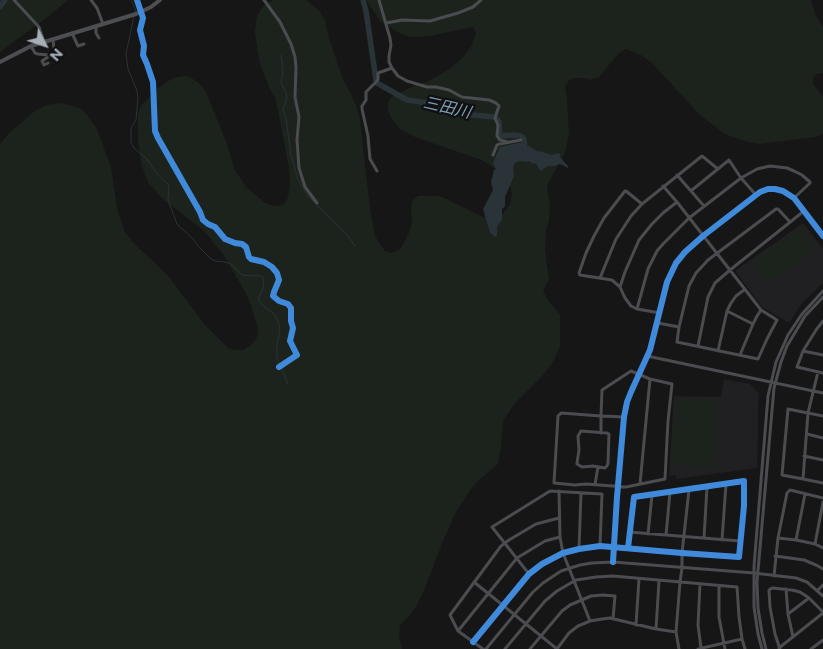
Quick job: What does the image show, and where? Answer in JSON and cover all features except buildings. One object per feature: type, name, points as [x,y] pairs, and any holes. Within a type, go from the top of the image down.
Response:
[{"type":"main road","points":[[0,62],[32,46],[134,14],[151,7],[160,0]]},
{"type":"street","points":[[14,0],[39,27],[44,42]]},
{"type":"street","points":[[91,0],[97,8],[103,24]]},
{"type":"street","points":[[137,0],[143,18],[140,30],[144,43],[143,55],[148,64],[153,82],[155,131],[158,138],[203,220],[215,227],[225,239],[246,247],[251,259],[264,262],[272,267],[277,273],[279,280],[274,296],[279,301],[288,304],[291,308],[292,328],[290,340],[297,355],[279,367]]},
{"type":"street","points":[[264,0],[280,22],[295,57],[295,98],[299,122],[297,135],[298,162],[303,183],[316,203]]},
{"type":"street","points":[[379,0],[391,42],[389,56],[392,68],[398,76],[427,87],[442,88],[466,98],[492,101],[498,104],[495,117],[498,125],[498,138],[507,142]]},
{"type":"street","points":[[386,23],[402,20],[430,21],[473,7],[481,0]]},
{"type":"street","points":[[96,26],[98,38]]},
{"type":"street","points":[[72,33],[78,46],[84,44]]},
{"type":"street","points":[[53,40],[54,49]]},
{"type":"street","points":[[32,46],[35,53],[48,55],[42,61],[44,65],[48,63]]},
{"type":"street","points":[[376,171],[370,159],[362,106],[366,100],[366,92],[378,80],[378,73],[392,68]]},
{"type":"street","points":[[493,155],[497,145],[521,140]]},
{"type":"street","points":[[600,278],[616,239],[631,216],[642,204],[702,156],[718,169]]},
{"type":"street","points":[[692,190],[729,160],[756,195]]},
{"type":"street","points":[[637,309],[648,269],[657,251],[675,230],[741,178],[757,169],[770,166],[794,171],[810,183],[794,198]]},
{"type":"street","points":[[677,175],[704,206]]},
{"type":"street","points":[[663,186],[716,254],[730,270],[744,290],[761,310],[777,320],[758,360],[677,342],[689,286],[700,268],[716,254],[776,208],[790,222]]},
{"type":"street","points":[[613,562],[624,417],[631,392],[647,356],[658,323],[663,297],[672,271],[680,257],[702,236],[760,192],[768,189],[783,191],[794,198],[823,236]]},
{"type":"street","points":[[642,204],[625,191],[609,211],[594,236],[586,253],[580,275],[612,280],[620,286],[631,306],[637,309],[660,313]]},
{"type":"street","points":[[620,286],[639,240],[663,212],[676,202]]},
{"type":"street","points":[[698,346],[708,297],[719,279],[804,211]]},
{"type":"street","points":[[818,229],[823,224]]},
{"type":"street","points":[[718,351],[727,311],[736,296],[744,290]]},
{"type":"street","points":[[762,649],[754,607],[767,410],[776,362],[788,336],[802,314],[823,291]]},
{"type":"street","points":[[773,383],[787,346],[805,316],[823,297]]},
{"type":"street","points":[[740,355],[752,324],[761,310]]},
{"type":"street","points":[[727,311],[752,324]]},
{"type":"street","points":[[823,321],[803,351],[797,367],[823,373]]},
{"type":"street","points":[[658,323],[680,327]]},
{"type":"street","points":[[803,351],[823,355]]},
{"type":"street","points":[[647,356],[823,393]]},
{"type":"street","points":[[601,433],[601,416],[602,390],[631,371],[650,379],[672,384],[665,479],[626,487],[595,484],[554,484],[558,416],[561,413],[601,416],[624,417]]},
{"type":"street","points":[[802,479],[808,413],[818,372]]},
{"type":"street","points":[[640,484],[650,379]]},
{"type":"street","points":[[823,416],[788,409],[782,475],[823,483]]},
{"type":"street","points":[[581,431],[601,433],[607,433],[610,436],[607,466],[605,468],[582,467],[577,464],[578,436],[581,431]]},
{"type":"street","points":[[806,434],[823,438]]},
{"type":"street","points":[[804,456],[823,460]]},
{"type":"street","points":[[595,484],[598,467]]},
{"type":"street","points":[[473,642],[529,574],[542,564],[564,553],[600,546],[739,557],[744,506],[744,481],[634,497],[628,548]]},
{"type":"street","points":[[722,540],[726,484]]},
{"type":"street","points":[[704,538],[707,487]]},
{"type":"street","points":[[529,574],[492,527],[550,490],[602,494],[600,546]]},
{"type":"street","points":[[679,649],[676,632],[689,490]]},
{"type":"street","points":[[774,576],[778,538],[787,493],[790,490],[823,500],[815,544]]},
{"type":"street","points":[[559,491],[560,537],[564,553],[590,621]]},
{"type":"street","points":[[666,535],[670,492]]},
{"type":"street","points":[[579,549],[581,493]]},
{"type":"street","points":[[796,540],[805,494]]},
{"type":"street","points":[[648,534],[652,495]]},
{"type":"street","points":[[559,518],[536,524],[501,546],[450,615],[458,631],[484,649],[533,592],[553,575],[570,568],[592,563],[613,562],[796,578],[807,582],[823,596]]},
{"type":"street","points":[[629,532],[740,541]]},
{"type":"street","points":[[458,631],[517,558],[545,541],[560,537]]},
{"type":"street","points":[[778,538],[815,544],[823,548]]},
{"type":"street","points":[[775,556],[804,560],[816,564],[823,569]]},
{"type":"street","points":[[756,574],[758,608],[766,649]]},
{"type":"street","points":[[505,649],[545,601],[557,591],[574,581],[614,576],[639,580],[737,587],[739,617],[745,649]]},
{"type":"street","points":[[636,625],[639,580]]},
{"type":"street","points":[[656,629],[660,581]]},
{"type":"street","points":[[474,582],[556,649],[569,633],[578,626],[602,618],[676,632]]},
{"type":"street","points":[[700,584],[698,625],[700,649],[742,639]]},
{"type":"street","points":[[818,590],[823,584]]},
{"type":"street","points":[[719,586],[719,616],[724,649]]},
{"type":"street","points":[[772,588],[786,589],[800,592],[809,598],[823,612],[779,649],[770,606],[769,590],[772,588]]},
{"type":"street","points":[[786,589],[788,614],[793,638]]},
{"type":"street","points":[[530,649],[562,611],[581,599],[591,596],[615,596],[613,619]]},
{"type":"street","points":[[788,614],[809,598]]},
{"type":"street","points":[[812,649],[823,640]]},
{"type":"shaded area","points":[[0,0],[68,0],[0,52]]},
{"type":"shaded area","points":[[273,0],[307,0],[320,12],[325,20],[342,77],[352,96],[360,120],[375,236],[385,251],[391,253],[398,251],[409,233],[412,222],[412,201],[418,196],[442,197],[483,217],[503,214],[510,204],[512,193],[510,186],[500,172],[482,160],[415,137],[400,129],[391,118],[388,110],[390,98],[411,87],[431,80],[451,68],[464,56],[472,45],[476,34],[473,27],[431,36],[411,37],[401,34],[381,22],[366,0],[811,0],[815,14],[823,27],[823,73],[816,74],[813,77],[813,84],[823,97],[823,134],[815,137],[759,144],[725,134],[700,115],[652,63],[641,55],[626,49],[619,53],[599,77],[590,80],[575,78],[569,80],[565,87],[569,135],[565,152],[547,186],[550,205],[545,250],[549,279],[543,291],[560,315],[560,346],[553,362],[516,402],[503,422],[498,464],[470,490],[455,514],[417,605],[400,625],[399,637],[402,649],[0,649],[0,144],[9,133],[35,111],[47,105],[61,103],[83,110],[96,127],[111,167],[118,213],[125,232],[169,277],[205,325],[228,348],[243,350],[257,338],[258,328],[248,297],[223,254],[204,231],[164,200],[149,184],[142,167],[138,140],[138,114],[141,106],[157,89],[173,78],[190,77],[199,83],[206,92],[227,144],[235,170],[246,187],[264,202],[273,206],[283,205],[287,200],[289,192],[289,168],[276,100],[259,61],[255,32],[257,16],[263,6]]},
{"type":"shaded area","points":[[524,143],[537,151],[552,155],[560,154],[568,168],[560,164],[548,166],[542,171],[536,163],[533,164],[529,161],[516,162],[513,167],[514,176],[505,197],[505,206],[502,209],[502,220],[497,226],[497,235],[495,237],[490,232],[483,209],[493,190],[491,182],[494,170],[496,169],[493,163],[500,147]]},
{"type":"shaded area","points":[[803,223],[823,249],[823,283],[802,303],[789,323],[762,307],[735,271]]},
{"type":"shaded area","points":[[801,227],[817,248],[770,283],[754,261]]},
{"type":"shaded area","points":[[724,379],[750,384],[759,393],[757,468],[676,479],[676,475],[669,476],[674,396],[721,397]]},
{"type":"shaded area","points":[[676,398],[718,401],[712,467],[671,464]]},
{"type":"waterway","points":[[0,7],[5,0]]},
{"type":"waterway","points":[[131,0],[136,11],[135,13]]},
{"type":"waterway","name":"三田川","points":[[363,0],[376,80]]},
{"type":"waterway","points":[[134,16],[126,54],[128,69],[138,98],[136,120],[131,128],[131,143],[146,158],[157,174],[169,185],[168,200],[177,224],[199,247],[211,259],[231,264],[242,275],[258,275],[264,278],[259,301],[274,314],[278,321],[280,330],[277,358],[288,384]]},
{"type":"waterway","points":[[281,55],[283,71],[281,83],[287,98],[283,109],[291,155],[298,180],[307,195],[348,236],[355,246]]},
{"type":"waterway","name":"三田川","points":[[377,83],[407,100],[435,104],[462,114],[494,117],[499,122],[500,136],[521,136],[524,139],[525,149]]},
{"type":"cycle path","points":[[137,0],[143,18],[140,30],[144,46],[143,55],[153,82],[155,131],[158,138],[203,220],[215,227],[225,239],[246,247],[251,259],[264,262],[272,267],[277,273],[279,280],[273,296],[279,301],[288,304],[291,308],[293,328],[290,341],[297,355],[279,367]]},
{"type":"cycle path","points":[[613,562],[617,497],[627,402],[650,350],[667,282],[676,263],[703,236],[760,192],[768,189],[783,191],[794,198],[823,236]]},
{"type":"cycle path","points":[[473,642],[529,574],[542,564],[563,553],[600,546],[739,557],[744,506],[744,481],[634,497],[628,548]]}]
